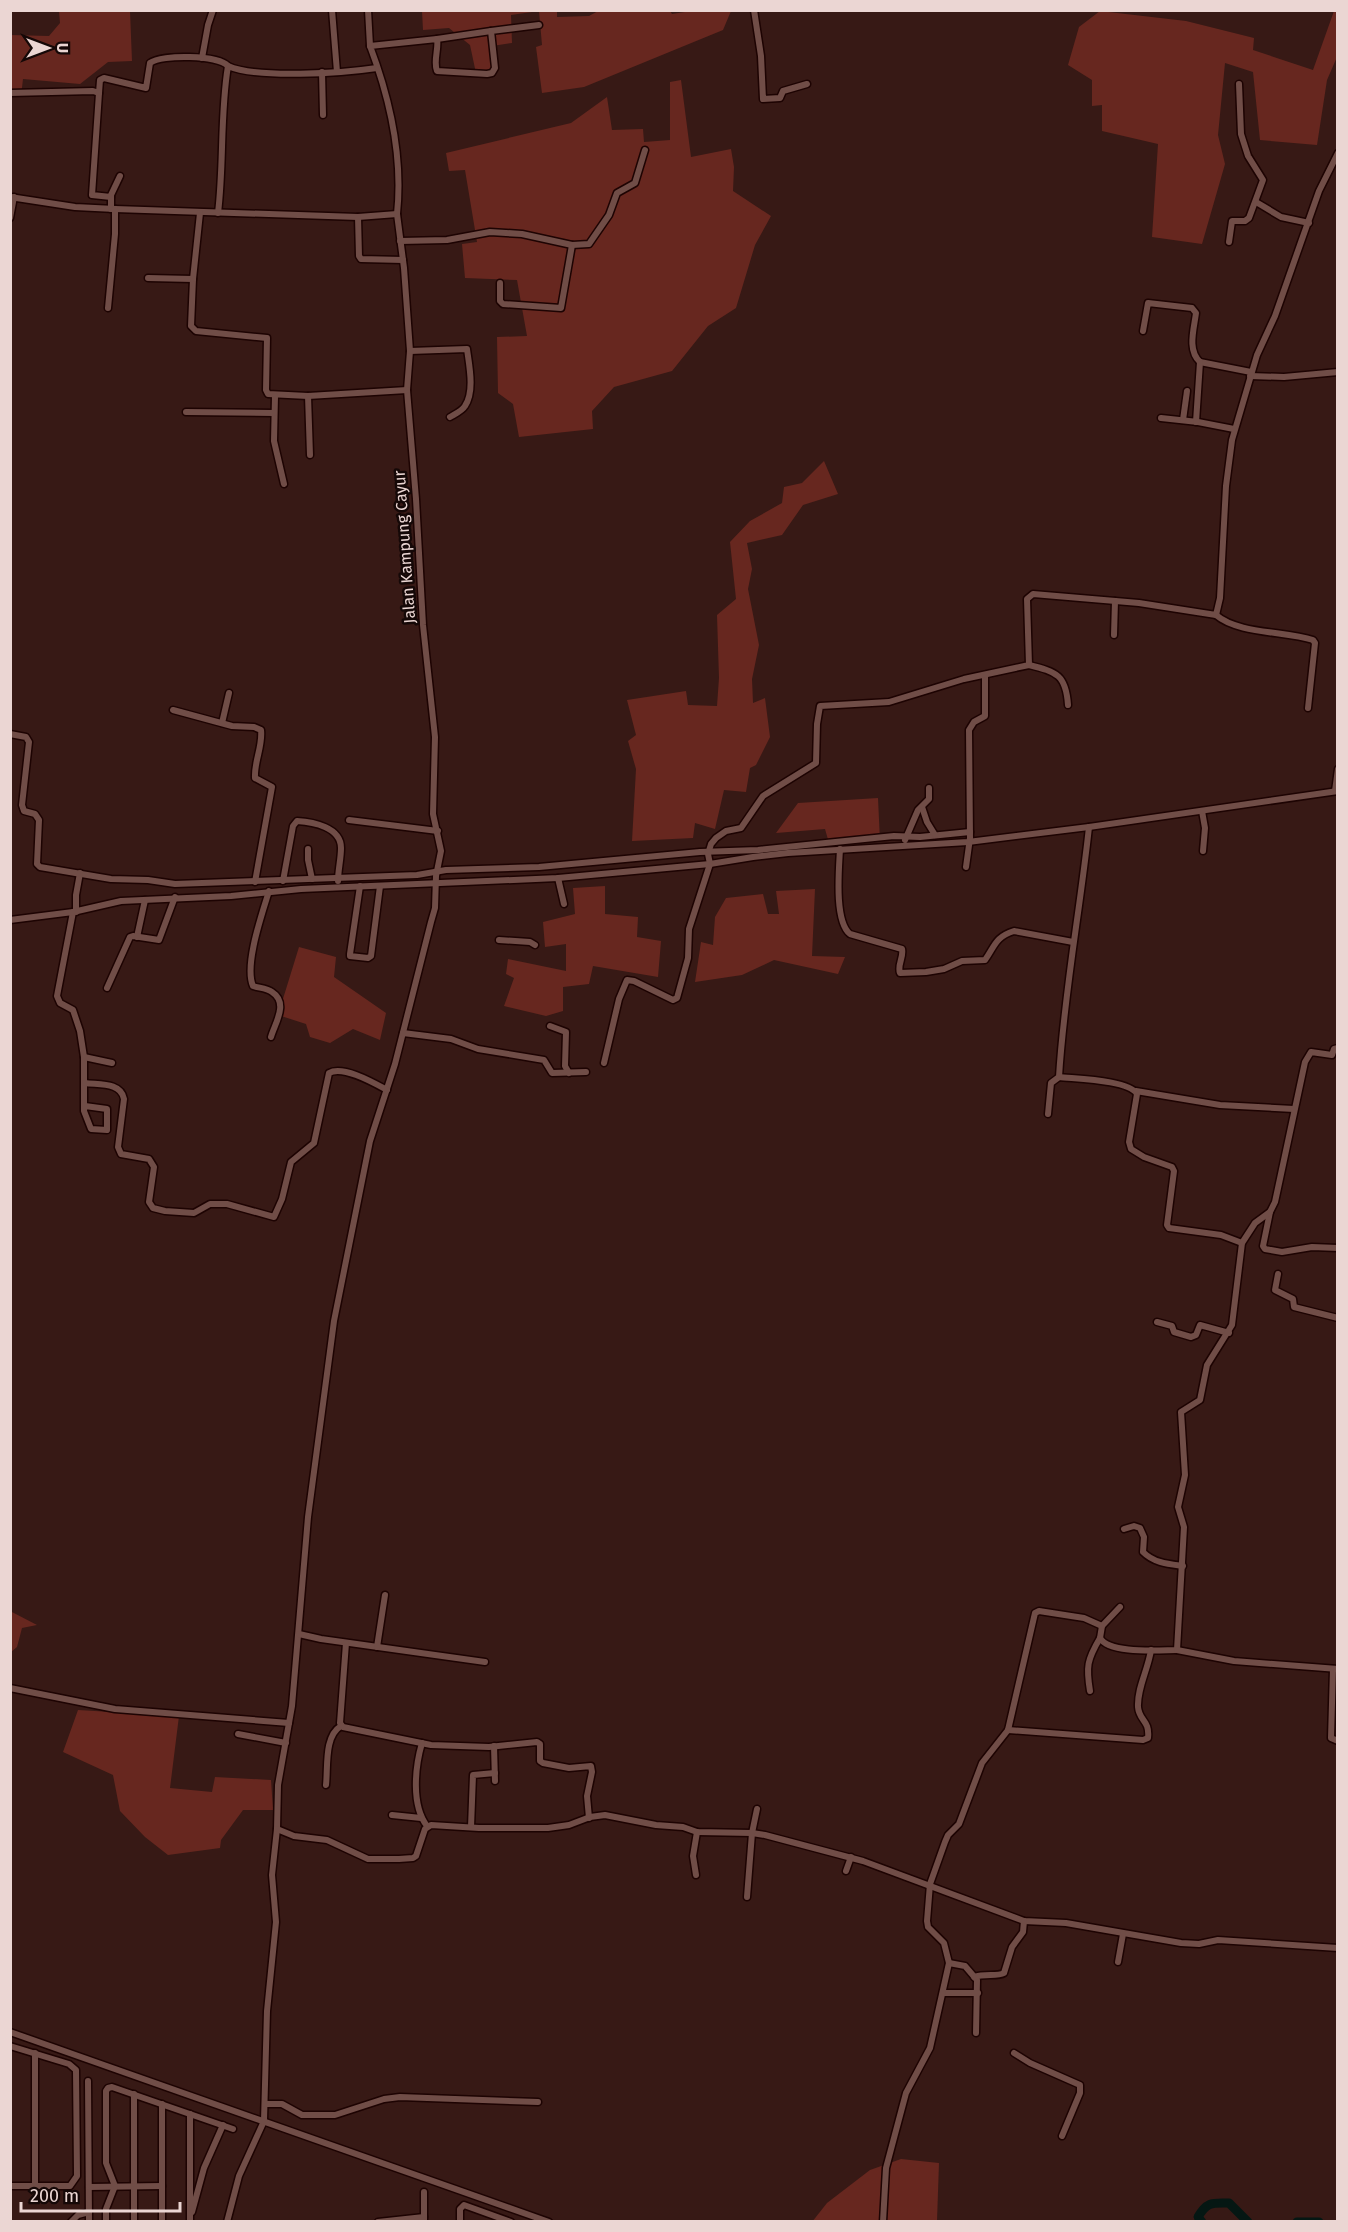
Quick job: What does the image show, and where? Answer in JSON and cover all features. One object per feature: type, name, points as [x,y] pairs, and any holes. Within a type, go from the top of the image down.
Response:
[{"type":"street","points":[[202,58],[213,10]]},
{"type":"street","points":[[332,10],[337,72]]},
{"type":"street","name":"Jalan Kampung Cayur","points":[[264,2121],[267,2001],[276,1922],[272,1875],[277,1829],[278,1785],[289,1722],[299,1634],[308,1517],[334,1321],[370,1141],[403,1033],[433,915],[441,851],[433,814],[435,737],[423,625],[418,521],[407,390],[410,351],[397,214],[398,178],[394,138],[385,94],[370,46],[368,10]]},
{"type":"street","points":[[754,10],[761,56],[763,99],[780,98],[783,91],[807,84]]},
{"type":"street","points":[[370,46],[539,25]]},
{"type":"street","points":[[437,39],[435,68],[437,71],[487,74],[492,73],[495,68],[491,31]]},
{"type":"street","points":[[111,198],[92,195],[100,80],[104,78],[146,88],[148,68],[154,60],[202,58],[224,61],[228,66],[244,71],[337,72],[377,68]]},
{"type":"street","points":[[218,213],[225,120],[224,87],[228,66]]},
{"type":"street","points":[[322,72],[323,115]]},
{"type":"street","points":[[1229,242],[1232,221],[1248,219],[1263,180],[1248,156],[1241,134],[1239,84]]},
{"type":"street","points":[[10,93],[93,91],[99,93]]},
{"type":"street","points":[[400,241],[447,240],[490,232],[522,234],[572,245],[591,242],[609,215],[617,193],[635,183],[645,150]]},
{"type":"street","points":[[1216,615],[1220,598],[1226,486],[1234,429],[1261,344],[1275,316],[1319,191],[1338,153]]},
{"type":"street","points":[[108,308],[115,234],[111,198],[120,176]]},
{"type":"street","points":[[10,218],[12,197],[75,207],[200,213],[358,217],[397,214]]},
{"type":"street","points":[[1256,202],[1281,217],[1309,223]]},
{"type":"street","points":[[200,213],[191,324],[196,331],[267,338],[266,390],[268,394],[308,396],[407,390]]},
{"type":"street","points":[[358,217],[361,259],[402,260]]},
{"type":"street","points":[[500,283],[500,301],[503,304],[561,308],[572,245]]},
{"type":"street","points":[[148,278],[193,279]]},
{"type":"street","points":[[1143,331],[1148,303],[1195,309],[1192,343],[1195,355],[1200,362],[1196,422]]},
{"type":"street","points":[[410,351],[467,349],[470,379],[468,401],[463,409],[450,417]]},
{"type":"street","points":[[1200,362],[1251,374],[1284,377],[1338,372]]},
{"type":"street","points":[[1184,420],[1187,391]]},
{"type":"street","points":[[275,396],[274,441],[284,484]]},
{"type":"street","points":[[308,396],[310,455]]},
{"type":"street","points":[[186,412],[274,412]]},
{"type":"street","points":[[1161,418],[1234,429]]},
{"type":"street","points":[[1029,665],[1026,615],[1029,595],[1115,601],[1216,615],[1225,621],[1247,627],[1313,640],[1315,643],[1308,708]]},
{"type":"street","points":[[1114,635],[1115,601]]},
{"type":"street","points":[[604,1063],[619,999],[627,980],[634,981],[673,1000],[678,998],[688,958],[689,929],[710,864],[708,853],[711,843],[720,835],[742,826],[763,796],[816,763],[820,706],[889,702],[964,679],[1029,665],[1059,676],[1067,688],[1068,705]]},
{"type":"street","points":[[966,867],[969,836],[969,730],[974,722],[985,716],[985,675]]},
{"type":"street","points":[[222,723],[229,693]]},
{"type":"street","points":[[172,710],[232,726],[254,727],[261,730],[255,778],[272,787],[255,882]]},
{"type":"street","points":[[10,734],[26,737],[29,742],[22,806],[24,811],[35,814],[40,824],[37,864],[40,867],[111,879],[148,880],[175,884],[417,875],[436,878],[454,870],[539,867],[758,850],[894,836],[969,836]]},
{"type":"street","points":[[10,920],[74,912],[114,903],[175,897],[231,896],[269,891],[380,886],[436,878],[558,878],[710,864],[753,857],[905,846],[969,836],[1089,827],[1336,791],[1338,768]]},
{"type":"street","points":[[905,846],[904,837],[918,810],[929,799],[929,788]]},
{"type":"street","points":[[922,807],[935,835]]},
{"type":"street","points":[[1202,811],[1205,828],[1203,851]]},
{"type":"street","points":[[283,881],[293,826],[297,820],[327,828],[338,836],[341,848],[338,888]]},
{"type":"street","points":[[349,820],[438,831]]},
{"type":"street","points":[[1059,1077],[1073,942],[1083,884],[1089,827]]},
{"type":"street","points":[[309,849],[308,860],[312,879]]},
{"type":"street","points":[[840,849],[839,892],[845,928],[850,934],[902,949],[898,970],[900,973],[935,971],[962,961],[985,960],[993,944],[1006,933],[1014,931],[1073,942]]},
{"type":"street","points":[[80,873],[57,996],[60,1003],[73,1010],[80,1031],[84,1057],[85,1106],[86,1120],[93,1129],[106,1130],[107,1109],[85,1106]]},
{"type":"street","points":[[558,878],[564,904]]},
{"type":"street","points":[[360,886],[350,956],[368,958],[371,956],[380,886]]},
{"type":"street","points":[[269,891],[250,966],[253,986],[270,990],[280,1002],[279,1016],[271,1037]]},
{"type":"street","points":[[107,988],[132,936],[159,940],[175,897]]},
{"type":"street","points":[[138,937],[145,900]]},
{"type":"street","points":[[499,940],[530,942],[535,945]]},
{"type":"street","points":[[550,1026],[566,1032],[565,1066],[569,1073]]},
{"type":"street","points":[[403,1033],[451,1039],[478,1048],[544,1060],[548,1064],[549,1072],[586,1072]]},
{"type":"street","points":[[1338,1048],[1334,1048],[1332,1055],[1311,1052],[1303,1066],[1275,1202],[1270,1212],[1263,1246],[1265,1249],[1282,1252],[1312,1247],[1338,1248]]},
{"type":"street","points":[[84,1057],[112,1063]]},
{"type":"street","points":[[85,1083],[116,1087],[123,1093],[118,1147],[121,1154],[149,1159],[152,1162],[154,1167],[149,1202],[153,1208],[194,1213],[210,1204],[227,1204],[274,1217],[279,1207],[291,1162],[314,1143],[330,1073],[337,1071],[353,1074],[387,1090]]},
{"type":"street","points":[[1048,1114],[1051,1083],[1059,1077],[1121,1084],[1136,1091],[1220,1105],[1294,1109]]},
{"type":"street","points":[[1136,1091],[1129,1142],[1131,1149],[1144,1157],[1172,1167],[1174,1171],[1167,1225],[1169,1228],[1221,1234],[1242,1243]]},
{"type":"street","points":[[1177,1650],[1184,1527],[1178,1507],[1185,1475],[1181,1412],[1200,1401],[1207,1365],[1232,1325],[1242,1243],[1255,1223],[1270,1212]]},
{"type":"street","points":[[1278,1274],[1275,1290],[1293,1299],[1294,1307],[1338,1318]]},
{"type":"street","points":[[1157,1322],[1172,1326],[1174,1332],[1191,1337],[1196,1335],[1200,1325],[1228,1333]]},
{"type":"street","points":[[1124,1529],[1134,1526],[1140,1528],[1144,1537],[1143,1552],[1149,1558],[1160,1563],[1183,1566]]},
{"type":"street","points":[[377,1647],[385,1595]]},
{"type":"street","points":[[1090,1691],[1089,1656],[1100,1638],[1102,1626],[1120,1607]]},
{"type":"street","points":[[883,2222],[886,2168],[906,2093],[930,2048],[949,1963],[944,1943],[928,1927],[927,1921],[930,1884],[945,1842],[958,1824],[981,1763],[1008,1730],[1035,1613],[1039,1611],[1084,1618],[1102,1626]]},
{"type":"street","points":[[299,1634],[346,1643],[486,1662]]},
{"type":"street","points":[[1100,1638],[1105,1645],[1117,1648],[1177,1650],[1234,1661],[1335,1669],[1331,1738],[1338,1741]]},
{"type":"street","points":[[326,1785],[332,1734],[341,1726],[346,1643]]},
{"type":"street","points":[[1008,1730],[1143,1740],[1148,1738],[1149,1727],[1138,1710],[1138,1695],[1149,1665],[1151,1650]]},
{"type":"street","points":[[10,1688],[115,1709],[289,1722]]},
{"type":"street","points":[[341,1726],[422,1743],[465,1747],[537,1742],[540,1744],[540,1761],[543,1763],[569,1768],[591,1766],[587,1796],[588,1818]]},
{"type":"street","points":[[238,1734],[286,1743]]},
{"type":"street","points":[[422,1743],[417,1773],[421,1818],[427,1826]]},
{"type":"street","points":[[494,1746],[495,1781]]},
{"type":"street","points":[[471,1827],[473,1775],[495,1773]]},
{"type":"street","points":[[747,1897],[752,1833],[757,1809]]},
{"type":"street","points":[[392,1815],[421,1818]]},
{"type":"street","points":[[427,1826],[548,1828],[605,1815],[656,1825],[683,1827],[697,1832],[752,1833],[851,1857],[930,1884],[958,1898],[1007,1913],[1024,1921],[1066,1923],[1189,1944],[1218,1940],[1338,1948]]},
{"type":"street","points":[[277,1829],[294,1836],[327,1840],[368,1859],[399,1859],[416,1856],[427,1826]]},
{"type":"street","points":[[696,1875],[693,1856],[697,1832]]},
{"type":"street","points":[[846,1871],[851,1857]]},
{"type":"street","points":[[974,1977],[1004,1973],[1011,1947],[1023,1932],[1024,1921]]},
{"type":"street","points":[[1118,1962],[1123,1934]]},
{"type":"street","points":[[949,1963],[965,1966],[977,1980],[976,2033]]},
{"type":"street","points":[[943,1993],[978,1993]]},
{"type":"street","points":[[10,2032],[549,2222]]},
{"type":"street","points":[[10,2046],[69,2064],[76,2070],[76,2180],[70,2186],[10,2186]]},
{"type":"street","points":[[35,2053],[35,2186]]},
{"type":"street","points":[[1014,2053],[1030,2063],[1080,2085],[1080,2093],[1062,2136]]},
{"type":"street","points":[[88,2081],[89,2222]]},
{"type":"street","points":[[106,2222],[106,2209],[115,2186],[106,2163],[106,2091],[108,2088],[112,2087],[134,2094],[233,2129]]},
{"type":"street","points":[[134,2094],[134,2222]]},
{"type":"street","points":[[265,2104],[282,2104],[294,2112],[335,2115],[384,2099],[400,2097],[538,2102]]},
{"type":"street","points":[[162,2104],[162,2222]]},
{"type":"street","points":[[190,2114],[190,2220]]},
{"type":"street","points":[[227,2222],[239,2176],[264,2121]]},
{"type":"street","points":[[190,2220],[204,2168],[223,2125]]},
{"type":"street","points":[[89,2187],[162,2186]]},
{"type":"street","points":[[378,2222],[424,2219],[424,2192]]},
{"type":"street","points":[[460,2222],[460,2209],[464,2205],[497,2219],[511,2222]]},
{"type":"street","points":[[71,2222],[78,2215],[89,2212]]},
{"type":"shaded area","points":[[600,10],[670,11],[672,14],[691,11],[731,11],[723,30],[584,87],[542,93],[536,47],[542,45],[539,11],[557,11],[557,17],[589,16]]},
{"type":"shaded area","points":[[59,11],[130,11],[132,61],[108,62],[80,84],[23,79],[21,96],[11,95],[10,35],[49,36],[60,23]]},
{"type":"shaded area","points":[[422,11],[539,11],[511,15],[512,43],[492,46],[493,75],[477,78],[470,45],[449,28],[423,30]]},
{"type":"shaded area","points":[[1100,11],[1186,21],[1254,38],[1253,50],[1313,70],[1334,11],[1337,11],[1337,57],[1327,80],[1317,145],[1260,140],[1253,72],[1225,63],[1218,135],[1225,164],[1202,244],[1152,237],[1158,144],[1102,131],[1102,105],[1092,106],[1092,80],[1068,65],[1079,27]]},
{"type":"shaded area","points":[[681,80],[691,157],[731,149],[734,167],[733,191],[771,216],[755,245],[736,308],[708,326],[672,371],[614,387],[592,411],[593,429],[519,437],[513,404],[498,393],[497,337],[527,336],[517,280],[465,278],[462,244],[477,242],[465,170],[449,171],[446,153],[571,123],[607,97],[612,130],[643,129],[644,142],[670,140],[670,82]]},
{"type":"shaded area","points":[[824,461],[838,494],[803,505],[782,535],[747,543],[752,569],[748,589],[759,645],[752,679],[753,703],[765,698],[770,737],[756,765],[750,768],[746,792],[724,790],[715,829],[695,823],[693,838],[632,841],[636,769],[628,741],[636,735],[627,700],[686,691],[688,705],[717,706],[719,678],[717,615],[736,599],[730,542],[750,521],[782,503],[784,487],[802,483]]},
{"type":"shaded area","points":[[878,798],[880,841],[829,843],[825,829],[776,833],[798,803]]},
{"type":"shaded area","points":[[605,886],[605,914],[638,917],[637,937],[661,941],[658,977],[593,966],[589,984],[563,987],[563,1011],[546,1016],[504,1006],[514,978],[506,974],[508,959],[566,971],[566,944],[545,947],[543,922],[575,914],[573,888]]},
{"type":"shaded area","points":[[815,889],[812,956],[845,957],[838,974],[774,960],[742,975],[695,982],[701,942],[713,945],[715,917],[726,898],[763,894],[768,914],[779,914],[776,891]]},
{"type":"shaded area","points":[[299,947],[336,957],[334,977],[386,1013],[380,1040],[353,1029],[330,1043],[310,1037],[306,1024],[278,1015]]},
{"type":"shaded area","points":[[10,1611],[37,1625],[22,1628],[17,1647],[11,1652]]},
{"type":"shaded area","points":[[78,1710],[179,1716],[170,1788],[212,1792],[215,1777],[271,1780],[273,1810],[243,1810],[221,1840],[220,1848],[168,1855],[145,1837],[120,1811],[113,1775],[63,1752]]},
{"type":"shaded area","points":[[901,2159],[939,2163],[937,2221],[812,2222],[827,2203],[870,2170]]},
{"type":"waterway","points":[[1202,2222],[1198,2217],[1204,2208],[1219,2203],[1229,2203],[1248,2222]]},
{"type":"waterway","points":[[1297,2222],[1319,2222]]}]
